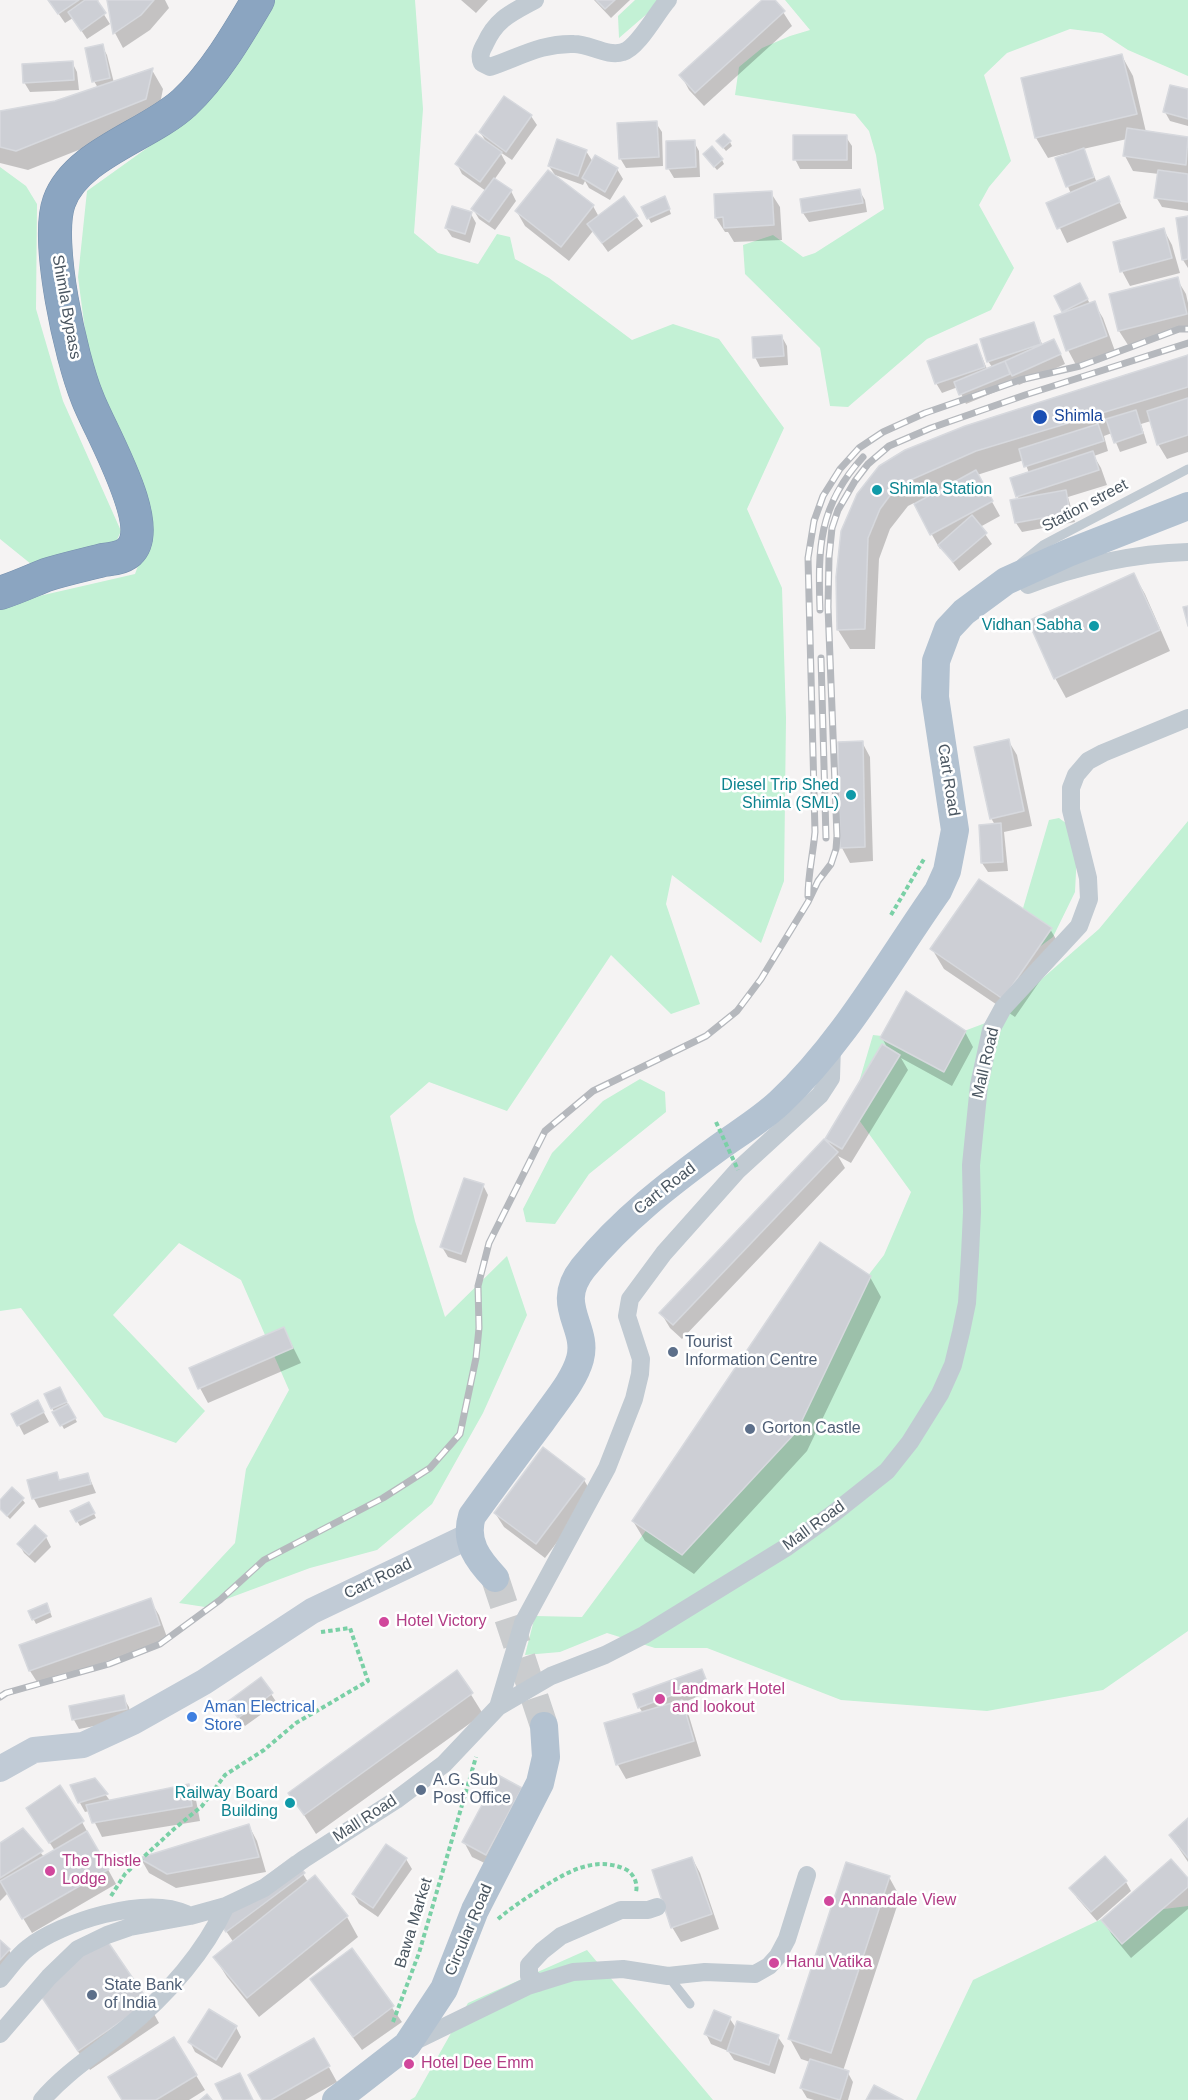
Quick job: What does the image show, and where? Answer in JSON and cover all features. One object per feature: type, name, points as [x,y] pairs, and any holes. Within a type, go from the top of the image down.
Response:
[{"type":"highway","name":"Shimla Bypass","points":[[0,594],[69,568],[122,556],[135,545],[138,536],[131,497],[87,397],[72,349],[62,299],[54,237],[55,214],[67,186],[79,173],[94,161],[162,120],[185,102],[203,82],[258,0]]},
{"type":"main road","name":"Cart Road","points":[[0,1769],[34,1750],[83,1745],[125,1726],[221,1672],[312,1611],[469,1536],[472,1516],[559,1397],[576,1369],[581,1350],[571,1308],[571,1296],[577,1277],[621,1226],[644,1204],[779,1104],[832,1046],[938,891],[947,871],[954,837],[954,817],[935,697],[935,673],[939,649],[948,629],[964,612],[1006,581],[1068,553],[1188,506]]},
{"type":"main road","points":[[469,1536],[477,1557],[495,1578]]},
{"type":"main road","name":"Circular Road","points":[[336,2100],[444,1989],[475,1910],[540,1783],[546,1757],[544,1726]]},
{"type":"street","points":[[535,0],[498,22],[490,32],[481,52],[482,63],[490,67],[538,48],[555,44],[578,44],[613,53],[624,52],[632,47],[668,0]]},
{"type":"street","points":[[948,629],[988,603],[1060,573],[1153,555],[1188,552]]},
{"type":"street","name":"Mall Road","points":[[0,2034],[49,1977],[78,1949],[130,1927],[190,1916],[226,1906],[264,1888],[304,1858],[396,1800],[444,1764],[493,1713],[551,1676],[605,1655],[644,1635],[786,1547],[887,1471],[910,1442],[940,1394],[948,1375],[963,1322],[967,1303],[970,1245],[971,1165],[979,1085],[991,1030],[1003,1008],[1079,926],[1089,899],[1088,878],[1071,810],[1071,788],[1076,775],[1088,761],[1103,753],[1188,718]]},
{"type":"street","points":[[493,1713],[523,1623],[607,1468],[634,1399],[641,1359],[627,1316],[630,1299],[664,1253],[738,1170],[812,1104],[829,1084],[833,1071],[832,1046]]},
{"type":"street","points":[[398,2038],[518,1990],[573,1972],[622,1969],[668,1976],[705,1972],[755,1974],[769,1966],[778,1956],[787,1939],[807,1875]]},
{"type":"street","points":[[42,2100],[57,2082],[121,2033],[157,2002],[180,1978],[219,1922],[226,1906]]},
{"type":"street","points":[[538,1983],[529,1976],[529,1965],[561,1936],[621,1910],[648,1910],[657,1907]]},
{"type":"street","points":[[0,1979],[26,1949],[50,1933],[72,1923],[132,1909],[176,1910],[190,1916]]},
{"type":"lane","name":"Station street","points":[[1006,581],[1026,557],[1043,545],[1188,470]]},
{"type":"lane","points":[[668,1976],[690,2004]]},
{"type":"path","points":[[886,922],[925,858]]},
{"type":"path","points":[[726,1117],[716,1122],[738,1170]]},
{"type":"path","points":[[99,1916],[125,1874],[202,1806],[225,1775],[264,1750],[296,1723],[368,1681],[350,1628],[314,1633]]},
{"type":"path","name":"Bawa Market","points":[[398,2038],[419,1953],[493,1713]]},
{"type":"path","points":[[494,1922],[524,1899],[569,1871],[592,1864],[610,1863],[629,1871],[638,1885],[635,1900],[621,1910]]},
{"type":"green space","points":[[267,0],[415,0],[423,109],[414,233],[438,253],[478,264],[497,234],[510,237],[515,259],[549,278],[632,340],[673,324],[719,339],[784,428],[747,509],[782,588],[786,718],[784,881],[761,943],[672,875],[666,904],[700,1004],[671,1014],[611,955],[507,1111],[429,1082],[390,1116],[415,1221],[445,1317],[507,1256],[527,1315],[483,1413],[432,1504],[377,1550],[310,1568],[205,1607],[179,1603],[235,1543],[246,1469],[289,1390],[241,1280],[179,1243],[113,1315],[205,1411],[176,1443],[104,1417],[21,1308],[0,1311],[0,605],[135,574],[151,530],[92,384],[78,277],[87,191],[175,128]]},
{"type":"green space","points":[[635,0],[663,0],[619,38],[618,16]]},
{"type":"green space","points":[[785,0],[1188,0],[1188,76],[1128,50],[1102,33],[1070,29],[1007,53],[984,75],[1011,161],[989,187],[979,205],[1014,268],[991,310],[927,339],[848,407],[830,406],[820,348],[745,274],[743,245],[773,235],[803,257],[815,253],[884,209],[876,155],[869,131],[855,114],[735,95],[739,67],[762,48],[810,30]]},
{"type":"green space","points":[[0,167],[26,186],[37,204],[36,309],[63,401],[121,531],[113,549],[31,564],[0,539]]},
{"type":"green space","points":[[1059,818],[1078,832],[1075,892],[1053,937],[1016,964],[1021,915],[1049,820]]},
{"type":"green space","points":[[1188,821],[1188,1631],[1103,1690],[987,1711],[841,1700],[707,1648],[655,1648],[607,1633],[560,1652],[525,1655],[535,1616],[582,1617],[656,1517],[796,1369],[884,1255],[911,1192],[851,1109],[873,1035],[935,1042],[996,1019],[1099,929]]},
{"type":"green space","points":[[640,1079],[665,1092],[666,1112],[589,1174],[555,1224],[526,1222],[523,1209],[552,1153],[603,1101]]},
{"type":"green space","points":[[1188,1906],[1188,2100],[916,2100],[973,1980],[1108,1916]]},
{"type":"green space","points":[[587,1950],[713,2100],[410,2100],[415,2097],[468,2003]]},
{"type":"building","points":[[48,0],[79,0],[58,14]]},
{"type":"building","points":[[85,0],[97,0],[106,13],[81,31],[68,12]]},
{"type":"building","points":[[107,0],[154,0],[141,15],[113,34]]},
{"type":"building","points":[[596,0],[615,0],[605,9]]},
{"type":"building","points":[[762,0],[775,0],[785,11],[695,93],[679,75]]},
{"type":"building","points":[[103,44],[110,78],[92,82],[85,48]]},
{"type":"building","points":[[1122,54],[1137,114],[1035,138],[1021,78]]},
{"type":"building","points":[[73,61],[74,80],[23,83],[22,64]]},
{"type":"building","points":[[153,68],[146,99],[16,151],[0,147],[0,111],[55,101]]},
{"type":"building","points":[[1170,85],[1188,89],[1188,119],[1163,112]]},
{"type":"building","points":[[504,96],[532,115],[506,152],[479,132]]},
{"type":"building","points":[[657,121],[659,157],[619,159],[617,123]]},
{"type":"building","points":[[1127,128],[1188,137],[1186,165],[1123,156]]},
{"type":"building","points":[[476,134],[502,152],[480,182],[455,164]]},
{"type":"building","points":[[724,134],[731,141],[723,148],[716,141]]},
{"type":"building","points":[[793,135],[847,135],[847,160],[793,160]]},
{"type":"building","points":[[557,139],[587,150],[578,176],[548,166]]},
{"type":"building","points":[[695,140],[696,167],[666,169],[666,141]]},
{"type":"building","points":[[712,146],[723,159],[714,167],[703,154]]},
{"type":"building","points":[[1084,148],[1094,177],[1066,187],[1055,158]]},
{"type":"building","points":[[595,155],[618,168],[605,192],[582,178]]},
{"type":"building","points":[[548,170],[594,205],[561,247],[515,211]]},
{"type":"building","points":[[1158,170],[1188,174],[1188,202],[1154,198]]},
{"type":"building","points":[[1109,176],[1120,202],[1057,229],[1046,203]]},
{"type":"building","points":[[494,178],[512,190],[489,222],[471,209]]},
{"type":"building","points":[[860,189],[863,203],[802,213],[800,199]]},
{"type":"building","points":[[772,191],[774,225],[724,228],[723,217],[715,218],[714,194]]},
{"type":"building","points":[[624,196],[638,216],[602,243],[587,224]]},
{"type":"building","points":[[665,196],[670,209],[647,219],[641,207]]},
{"type":"building","points":[[452,206],[472,212],[465,234],[445,228]]},
{"type":"building","points":[[1188,216],[1188,259],[1182,260],[1176,218]]},
{"type":"building","points":[[1164,228],[1172,258],[1120,272],[1113,242]]},
{"type":"building","points":[[1178,277],[1187,314],[1118,331],[1109,294]]},
{"type":"building","points":[[1080,283],[1088,299],[1062,312],[1054,296]]},
{"type":"building","points":[[1095,301],[1107,336],[1066,351],[1054,316]]},
{"type":"building","points":[[1034,322],[1041,344],[987,362],[980,339]]},
{"type":"building","points":[[782,335],[784,356],[753,358],[752,337]]},
{"type":"building","points":[[1054,339],[1061,354],[1012,376],[1005,361]]},
{"type":"building","points":[[977,344],[985,367],[935,384],[927,361]]},
{"type":"building","name":"Shimla Station","points":[[1188,355],[1188,387],[976,451],[897,486],[880,509],[868,538],[865,629],[837,630],[836,577],[841,531],[857,494],[879,466],[905,450],[965,426]]},
{"type":"building","points":[[1005,361],[1010,374],[959,395],[954,382]]},
{"type":"building","points":[[1188,398],[1188,435],[1157,445],[1147,411]]},
{"type":"building","points":[[1136,410],[1143,433],[1114,443],[1106,419]]},
{"type":"building","points":[[1098,424],[1104,441],[1024,467],[1019,449]]},
{"type":"building","points":[[1093,451],[1099,470],[1016,497],[1010,478]]},
{"type":"building","points":[[976,470],[993,501],[930,535],[914,504]]},
{"type":"building","points":[[1066,490],[1070,513],[1015,523],[1010,500]]},
{"type":"building","points":[[972,515],[987,533],[953,562],[938,545]]},
{"type":"building","name":"Vidhan Sabha","points":[[1134,573],[1160,630],[1054,679],[1028,621]]},
{"type":"building","points":[[1188,606],[1188,626],[1183,607]]},
{"type":"building","points":[[1009,739],[1024,811],[990,819],[974,747]]},
{"type":"building","name":"Diesel Trip Shed Shimla (SML)","points":[[863,741],[865,847],[840,848],[838,742]]},
{"type":"building","points":[[1001,823],[1003,862],[981,863],[979,825]]},
{"type":"building","points":[[979,879],[1052,928],[1003,999],[930,949]]},
{"type":"building","points":[[906,991],[966,1031],[944,1072],[880,1038]]},
{"type":"building","points":[[882,1044],[900,1055],[842,1149],[825,1139]]},
{"type":"building","points":[[824,1139],[838,1152],[673,1325],[659,1313]]},
{"type":"building","points":[[464,1178],[484,1184],[461,1254],[440,1247]]},
{"type":"building","points":[[820,1242],[871,1276],[797,1431],[682,1555],[632,1521]]},
{"type":"building","points":[[284,1327],[293,1348],[198,1389],[189,1368]]},
{"type":"building","points":[[60,1387],[67,1402],[51,1409],[44,1394]]},
{"type":"building","points":[[38,1400],[44,1412],[17,1426],[11,1414]]},
{"type":"building","points":[[68,1404],[76,1418],[60,1426],[52,1412]]},
{"type":"building","points":[[543,1447],[585,1479],[536,1544],[494,1513]]},
{"type":"building","points":[[57,1472],[59,1480],[88,1473],[91,1484],[32,1499],[27,1480]]},
{"type":"building","points":[[12,1487],[24,1498],[7,1516],[0,1509],[0,1500]]},
{"type":"building","points":[[89,1502],[95,1513],[76,1522],[70,1511]]},
{"type":"building","points":[[35,1525],[47,1536],[29,1555],[17,1544]]},
{"type":"building","points":[[151,1598],[160,1625],[29,1671],[19,1645]]},
{"type":"building","points":[[47,1603],[50,1612],[32,1620],[28,1611]]},
{"type":"building","points":[[702,1669],[707,1682],[638,1708],[633,1694]]},
{"type":"building","points":[[457,1670],[473,1693],[304,1815],[288,1793]]},
{"type":"building","points":[[261,1677],[273,1693],[238,1718],[227,1702]]},
{"type":"building","points":[[124,1695],[127,1709],[72,1720],[69,1706]]},
{"type":"building","points":[[682,1700],[694,1741],[616,1765],[604,1723]]},
{"type":"building","points":[[498,1775],[522,1788],[486,1855],[462,1842]]},
{"type":"building","points":[[95,1778],[108,1794],[78,1803],[70,1785]]},
{"type":"building","points":[[189,1784],[192,1806],[92,1823],[86,1805]]},
{"type":"building","points":[[60,1785],[84,1821],[49,1843],[26,1808]]},
{"type":"building","points":[[1188,1818],[1188,1858],[1169,1835]]},
{"type":"building","points":[[249,1824],[259,1857],[167,1874],[139,1858]]},
{"type":"building","points":[[23,1828],[43,1851],[0,1878],[0,1843]]},
{"type":"building","points":[[87,1831],[109,1869],[22,1919],[0,1881]]},
{"type":"building","points":[[386,1844],[407,1858],[373,1908],[352,1894]]},
{"type":"building","points":[[1105,1856],[1127,1881],[1091,1912],[1069,1888]]},
{"type":"building","points":[[292,1857],[305,1873],[226,1932],[214,1916]]},
{"type":"building","points":[[692,1857],[712,1914],[671,1928],[652,1870]]},
{"type":"building","points":[[1171,1859],[1188,1878],[1188,1887],[1122,1944],[1101,1920]]},
{"type":"building","points":[[846,1862],[890,1876],[831,2053],[788,2039]]},
{"type":"building","points":[[315,1875],[348,1916],[247,1998],[213,1957]]},
{"type":"building","name":"State Bank of India","points":[[106,1939],[149,2002],[78,2051],[35,1987]]},
{"type":"building","points":[[0,1940],[10,1949],[0,1960]]},
{"type":"building","points":[[352,1948],[394,2006],[353,2037],[310,1979]]},
{"type":"building","points":[[209,2009],[237,2026],[216,2060],[188,2042]]},
{"type":"building","points":[[714,2010],[731,2017],[721,2041],[704,2034]]},
{"type":"building","points":[[737,2021],[779,2035],[769,2065],[727,2051]]},
{"type":"building","points":[[174,2037],[197,2075],[156,2100],[122,2100],[108,2077]]},
{"type":"building","points":[[314,2038],[330,2066],[271,2100],[262,2100],[248,2075]]},
{"type":"building","points":[[810,2059],[849,2071],[840,2100],[800,2088]]},
{"type":"building","points":[[240,2073],[253,2100],[223,2100],[215,2084]]},
{"type":"building","points":[[874,2085],[903,2100],[866,2100]]},
{"type":"building","points":[[207,2094],[212,2100],[200,2100]]},
{"type":"tunnel","points":[[495,1578],[544,1726]]},
{"type":"railway","points":[[808,896],[815,832],[808,558],[814,521],[823,496],[840,469],[859,448],[883,432],[925,413],[1020,380],[1080,366],[1179,329],[1188,329]]},
{"type":"railway","points":[[0,1697],[6,1693],[109,1664],[160,1644],[220,1600],[264,1560],[383,1498],[430,1468],[460,1434],[476,1358],[479,1328],[478,1286],[489,1243],[545,1131],[593,1091],[706,1036],[737,1011],[761,979],[808,902],[818,881],[831,864],[837,836],[828,607],[829,557],[832,528],[838,510],[855,481],[868,464],[889,446],[931,428],[1025,395],[1188,343]]},
{"type":"railway","points":[[820,610],[821,547],[829,511],[848,475],[863,457]]},
{"type":"railway","points":[[821,658],[826,838]]},
{"type":"place","name":"Shimla","points":[[1040,417]]},
{"type":"place","name":"Shimla Station","points":[[877,490]]},
{"type":"place","name":"Vidhan Sabha","points":[[1094,626]]},
{"type":"place","name":"Diesel Trip Shed Shimla (SML)","points":[[851,795]]},
{"type":"place","name":"Tourist Information Centre","points":[[673,1352]]},
{"type":"place","name":"Gorton Castle","points":[[750,1429]]},
{"type":"place","name":"Hotel Victory","points":[[384,1622]]},
{"type":"place","name":"Landmark Hotel and lookout","points":[[660,1699]]},
{"type":"place","name":"Aman Electrical Store","points":[[192,1717]]},
{"type":"place","name":"A.G. Sub Post Office","points":[[421,1790]]},
{"type":"place","name":"Railway Board Building","points":[[290,1803]]},
{"type":"place","name":"The Thistle Lodge","points":[[50,1871]]},
{"type":"place","name":"Annandale View","points":[[829,1901]]},
{"type":"place","name":"Hanu Vatika","points":[[774,1963]]},
{"type":"place","name":"State Bank of India","points":[[92,1995]]},
{"type":"place","name":"Hotel Dee Emm","points":[[409,2064]]}]
